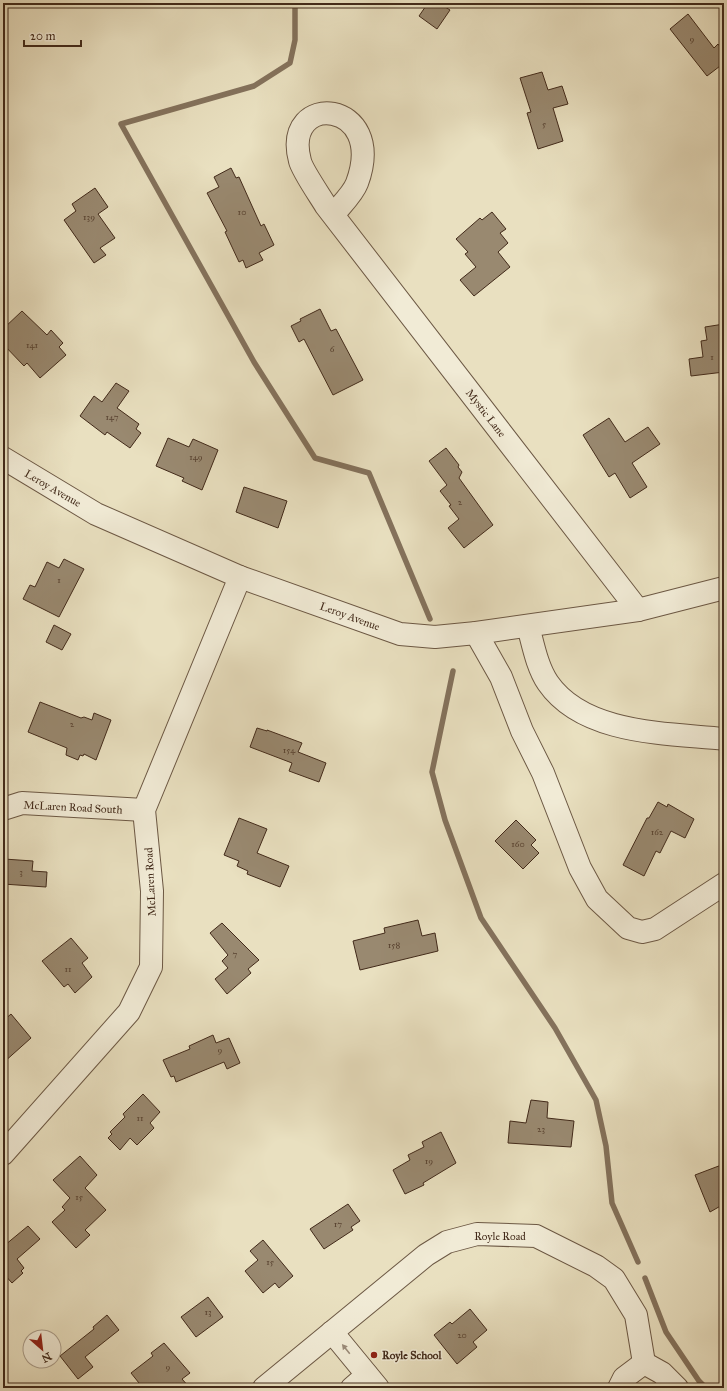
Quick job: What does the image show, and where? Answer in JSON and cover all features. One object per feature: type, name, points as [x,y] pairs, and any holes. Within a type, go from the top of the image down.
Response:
[{"type":"street","name":"Mystic Lane","points":[[333,215],[638,610]]},
{"type":"street","name":"Leroy Avenue","points":[[3,458],[96,514],[240,577],[400,634],[435,637],[528,626],[638,610],[724,588]]},
{"type":"street","name":"McLaren Road","points":[[4,1149],[129,1012],[151,967],[152,890],[144,810],[240,577]]},
{"type":"street","points":[[528,626],[538,659],[548,683],[559,695],[578,711],[594,719],[630,729],[724,739]]},
{"type":"street","points":[[476,633],[501,677],[522,731],[543,772],[580,868],[597,899],[628,928],[642,932],[656,929],[724,884]]},
{"type":"street","name":"McLaren Road South","points":[[3,809],[22,803],[144,810]]},
{"type":"street","name":"Royle Road","points":[[264,1388],[426,1255],[447,1242],[477,1234],[536,1236],[596,1266],[614,1279],[636,1315],[644,1363]]},
{"type":"street","points":[[332,1332],[366,1384]]},
{"type":"street","points":[[619,1388],[624,1378],[644,1363],[662,1373],[677,1388]]},
{"type":"building","points":[[428,3],[439,3],[450,10],[437,29],[419,16]]},
{"type":"building","points":[[688,14],[714,48],[718,44],[724,52],[724,63],[707,76],[670,29]]},
{"type":"building","points":[[542,72],[548,90],[562,86],[568,104],[553,108],[563,141],[538,149],[527,113],[531,112],[520,78]]},
{"type":"building","points":[[231,168],[236,178],[239,177],[261,226],[264,224],[274,245],[259,253],[263,260],[246,268],[243,260],[239,262],[225,232],[227,231],[207,193],[219,187],[214,177]]},
{"type":"building","points":[[95,188],[108,207],[98,214],[115,238],[100,248],[106,255],[94,263],[64,220],[76,211],[72,204]]},
{"type":"building","points":[[492,212],[506,229],[500,233],[508,243],[498,252],[510,267],[474,296],[460,280],[476,267],[465,254],[468,252],[456,239],[480,218],[482,220]]},
{"type":"building","points":[[320,309],[331,331],[336,329],[363,380],[333,395],[304,339],[299,342],[291,326],[301,321],[300,319]]},
{"type":"building","points":[[22,311],[47,335],[51,330],[63,343],[59,347],[66,355],[40,378],[27,363],[24,366],[3,344],[3,329]]},
{"type":"building","points":[[724,324],[724,372],[691,376],[689,359],[703,357],[701,341],[707,340],[705,327]]},
{"type":"building","points":[[116,383],[129,391],[117,408],[139,424],[136,429],[141,433],[130,448],[107,432],[105,435],[80,416],[94,396],[102,402]]},
{"type":"building","points":[[609,418],[625,442],[648,427],[660,444],[632,463],[647,487],[630,498],[615,473],[609,477],[583,435]]},
{"type":"building","points":[[168,438],[189,447],[193,439],[218,450],[202,490],[182,481],[184,478],[156,466]]},
{"type":"building","points":[[446,448],[459,465],[458,467],[462,472],[459,478],[493,525],[464,548],[448,528],[459,519],[449,506],[451,505],[440,491],[447,485],[429,461]]},
{"type":"building","points":[[244,487],[287,501],[278,528],[236,512]]},
{"type":"building","points":[[64,559],[84,569],[59,617],[23,599],[30,585],[35,587],[47,562],[59,568]]},
{"type":"building","points":[[54,625],[71,634],[62,650],[46,642]]},
{"type":"building","points":[[40,702],[81,718],[84,717],[92,720],[94,713],[111,720],[96,760],[84,754],[83,756],[80,755],[78,760],[66,755],[67,748],[28,732]]},
{"type":"building","points":[[257,728],[267,730],[302,743],[298,752],[326,763],[319,782],[289,771],[292,763],[250,747]]},
{"type":"building","points":[[658,802],[667,807],[668,804],[694,819],[685,838],[671,831],[660,853],[656,851],[644,876],[623,865],[647,818],[649,818]]},
{"type":"building","points":[[239,818],[267,829],[257,853],[289,866],[280,887],[247,874],[248,871],[237,866],[239,861],[224,855]]},
{"type":"building","points":[[516,820],[536,840],[531,845],[539,853],[523,869],[495,841]]},
{"type":"building","points":[[4,859],[33,861],[32,871],[47,872],[46,887],[3,884]]},
{"type":"building","points":[[418,920],[422,936],[435,933],[438,951],[360,970],[353,941],[385,933],[384,928]]},
{"type":"building","points":[[222,923],[259,960],[248,969],[251,973],[227,994],[215,979],[228,968],[222,961],[228,955],[210,933]]},
{"type":"building","points":[[71,938],[88,958],[82,963],[92,977],[75,993],[68,984],[64,987],[42,961]]},
{"type":"building","points":[[11,1014],[31,1038],[3,1063],[3,1021]]},
{"type":"building","points":[[213,1035],[216,1043],[229,1038],[240,1063],[227,1069],[224,1062],[176,1082],[174,1076],[171,1077],[163,1060],[190,1049],[189,1046]]},
{"type":"building","points":[[143,1094],[160,1112],[150,1123],[154,1128],[137,1145],[130,1138],[120,1150],[108,1138],[112,1134],[110,1132],[125,1117],[123,1114]]},
{"type":"building","points":[[531,1100],[548,1102],[547,1118],[574,1121],[571,1147],[508,1143],[510,1121],[526,1123]]},
{"type":"building","points":[[441,1132],[456,1163],[423,1183],[424,1185],[405,1194],[393,1170],[410,1160],[408,1155],[424,1147],[422,1142]]},
{"type":"building","points":[[80,1156],[97,1175],[85,1188],[106,1210],[85,1230],[90,1235],[76,1248],[52,1222],[65,1210],[62,1207],[70,1198],[53,1180]]},
{"type":"building","points":[[724,1164],[724,1204],[710,1212],[695,1175]]},
{"type":"building","points":[[348,1204],[360,1221],[351,1227],[353,1230],[324,1249],[310,1229]]},
{"type":"building","points":[[28,1226],[40,1239],[17,1259],[24,1268],[21,1271],[23,1273],[12,1283],[3,1273],[3,1243],[5,1245]]},
{"type":"building","points":[[263,1240],[293,1276],[279,1288],[275,1283],[263,1293],[245,1271],[258,1260],[250,1251]]},
{"type":"building","points":[[208,1297],[223,1317],[196,1337],[181,1317]]},
{"type":"building","points":[[470,1309],[487,1330],[473,1342],[477,1347],[457,1364],[434,1335],[450,1322],[452,1324]]},
{"type":"building","points":[[107,1315],[119,1330],[85,1357],[93,1367],[78,1379],[62,1359],[62,1354],[94,1329],[93,1327]]},
{"type":"building","points":[[164,1343],[190,1373],[182,1379],[190,1388],[143,1388],[131,1373],[153,1356],[151,1353]]},
{"type":"waterway","points":[[295,3],[295,40],[290,63],[254,86],[121,124],[254,362],[315,458],[369,473],[430,619]]},
{"type":"waterway","points":[[453,671],[432,772],[445,820],[481,918],[555,1028],[596,1100],[606,1146],[612,1203],[638,1262]]},
{"type":"waterway","points":[[645,1278],[666,1332],[699,1381],[706,1388]]},
{"type":"place","name":"Royle School","points":[[374,1355]]}]
